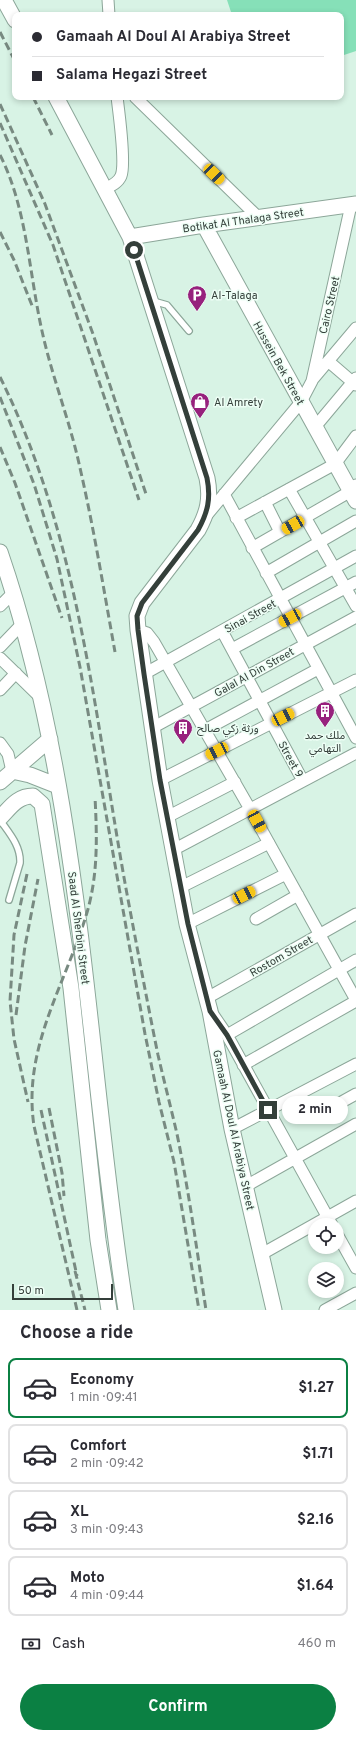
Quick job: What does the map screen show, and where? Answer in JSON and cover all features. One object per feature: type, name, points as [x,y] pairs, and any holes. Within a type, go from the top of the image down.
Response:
[{"type":"main road","points":[[4,0],[12,15]]},
{"type":"main road","name":"Gamaah Al Doul Al Arabiya Street","points":[[58,100],[130,237],[207,478],[210,492],[209,505],[205,518],[198,530],[142,603],[137,616],[138,630],[160,780],[180,888],[209,1004],[232,1129],[246,1186],[260,1255],[274,1310]]},
{"type":"main road","name":"Botikat Al Thalaga Street","points":[[130,237],[354,204]]},
{"type":"main road","name":"Hussein Bek Street","points":[[204,225],[314,427],[335,464],[354,492]]},
{"type":"main road","name":"Saad Al Sherbini Street","points":[[0,553],[22,624],[42,699],[79,912],[116,1242],[126,1310]]},
{"type":"main road","points":[[0,782],[50,740]]},
{"type":"main road","points":[[12,771],[30,775],[58,786]]},
{"type":"main road","name":"Saad Al Sherbini Street","points":[[0,819],[18,800],[26,796],[33,796],[42,804],[72,996],[98,1240],[109,1310]]},
{"type":"main road","points":[[60,915],[79,912]]},
{"type":"street","points":[[108,0],[109,12]]},
{"type":"street","points":[[105,190],[118,182],[122,175],[123,163],[118,100]]},
{"type":"street","points":[[138,100],[259,218]]},
{"type":"street","name":"Cairo Street","points":[[205,518],[301,402],[312,380],[354,204]]},
{"type":"street","points":[[312,380],[356,328]]},
{"type":"street","points":[[314,427],[355,382],[328,362]]},
{"type":"street","points":[[236,518],[335,464],[356,436]]},
{"type":"street","points":[[289,489],[356,606]]},
{"type":"street","points":[[252,548],[354,492]]},
{"type":"street","points":[[224,494],[331,693],[352,721],[356,738]]},
{"type":"street","points":[[265,502],[280,532]]},
{"type":"street","points":[[266,573],[356,521]]},
{"type":"street","name":"Sinai Street","points":[[144,674],[356,556]]},
{"type":"street","points":[[232,649],[356,582]]},
{"type":"street","points":[[0,606],[13,593]]},
{"type":"street","name":"Galal Al Din Street","points":[[152,728],[356,617]]},
{"type":"street","points":[[0,647],[22,624]]},
{"type":"street","points":[[138,630],[148,634],[166,662],[235,782],[356,1001],[244,1065]]},
{"type":"street","name":"Street 9","points":[[222,631],[303,781]]},
{"type":"street","points":[[0,658],[42,699]]},
{"type":"street","points":[[205,730],[318,669]]},
{"type":"street","points":[[0,690],[16,673]]},
{"type":"street","points":[[160,780],[356,680]]},
{"type":"street","points":[[0,743],[8,754],[12,771]]},
{"type":"street","points":[[173,850],[356,753]]},
{"type":"street","points":[[167,817],[235,782]]},
{"type":"street","points":[[180,888],[269,843]]},
{"type":"street","points":[[188,924],[286,874]]},
{"type":"street","points":[[256,919],[298,895]]},
{"type":"street","name":"Rostom Street","points":[[209,1004],[320,934],[356,914]]},
{"type":"street","points":[[227,1035],[356,960]]},
{"type":"street","points":[[209,1004],[328,1218]]},
{"type":"street","points":[[232,1129],[356,1064]]},
{"type":"street","points":[[338,1104],[356,1094]]},
{"type":"street","points":[[246,1186],[356,1124]]},
{"type":"street","points":[[334,1218],[356,1201]]},
{"type":"street","points":[[260,1255],[308,1232]]},
{"type":"street","points":[[344,1247],[356,1268]]},
{"type":"street","points":[[325,1310],[356,1293]]},
{"type":"lane","points":[[150,301],[160,302],[167,305],[189,331]]},
{"type":"lane","points":[[0,819],[17,846],[20,857],[20,863],[9,900]]},
{"type":"green space","points":[[227,0],[356,0],[356,51],[344,55],[344,12],[231,12]]},
{"type":"railway","points":[[0,32],[12,55]]},
{"type":"railway","points":[[34,100],[52,135]]},
{"type":"railway","points":[[0,104],[45,204],[93,334],[147,497]]},
{"type":"railway","points":[[0,123],[53,245],[139,500]]},
{"type":"railway","points":[[0,155],[9,175],[22,219],[42,331],[80,468],[115,652]]},
{"type":"railway","points":[[0,232],[14,260],[33,308]]},
{"type":"railway","points":[[0,377],[27,438],[49,501],[67,565],[82,631],[142,974],[158,1055],[177,1134],[193,1222],[206,1310]]},
{"type":"railway","points":[[0,397],[34,484],[57,559],[80,667],[145,1034],[159,1102],[174,1162],[199,1310]]},
{"type":"railway","points":[[0,447],[15,483],[62,618]]},
{"type":"railway","points":[[77,1310],[34,1126],[32,1097],[34,1069],[40,1042],[79,936],[88,909],[94,881],[96,854],[95,797]]},
{"type":"railway","points":[[27,874],[14,935],[10,1001],[14,1039],[28,1102]]},
{"type":"railway","points":[[16,1015],[25,946],[38,879]]},
{"type":"railway","points":[[49,1108],[62,1173],[64,1196]]},
{"type":"railway","points":[[41,1110],[77,1276]]},
{"type":"railway","points":[[75,1271],[85,1310]]},
{"type":"place","name":"Al-Talaga","points":[[197,312]]},
{"type":"place","name":"Al Amrety","points":[[200,419]]},
{"type":"place","name":"ملك حمد التهامي","points":[[325,728]]},
{"type":"place","name":"ورثة زكي صالح","points":[[183,745]]},
{"type":"route","points":[[134,250],[207,478],[210,492],[209,505],[205,518],[198,530],[142,603],[137,616],[160,780],[188,924],[210,1011],[227,1035],[268,1110]]}]
